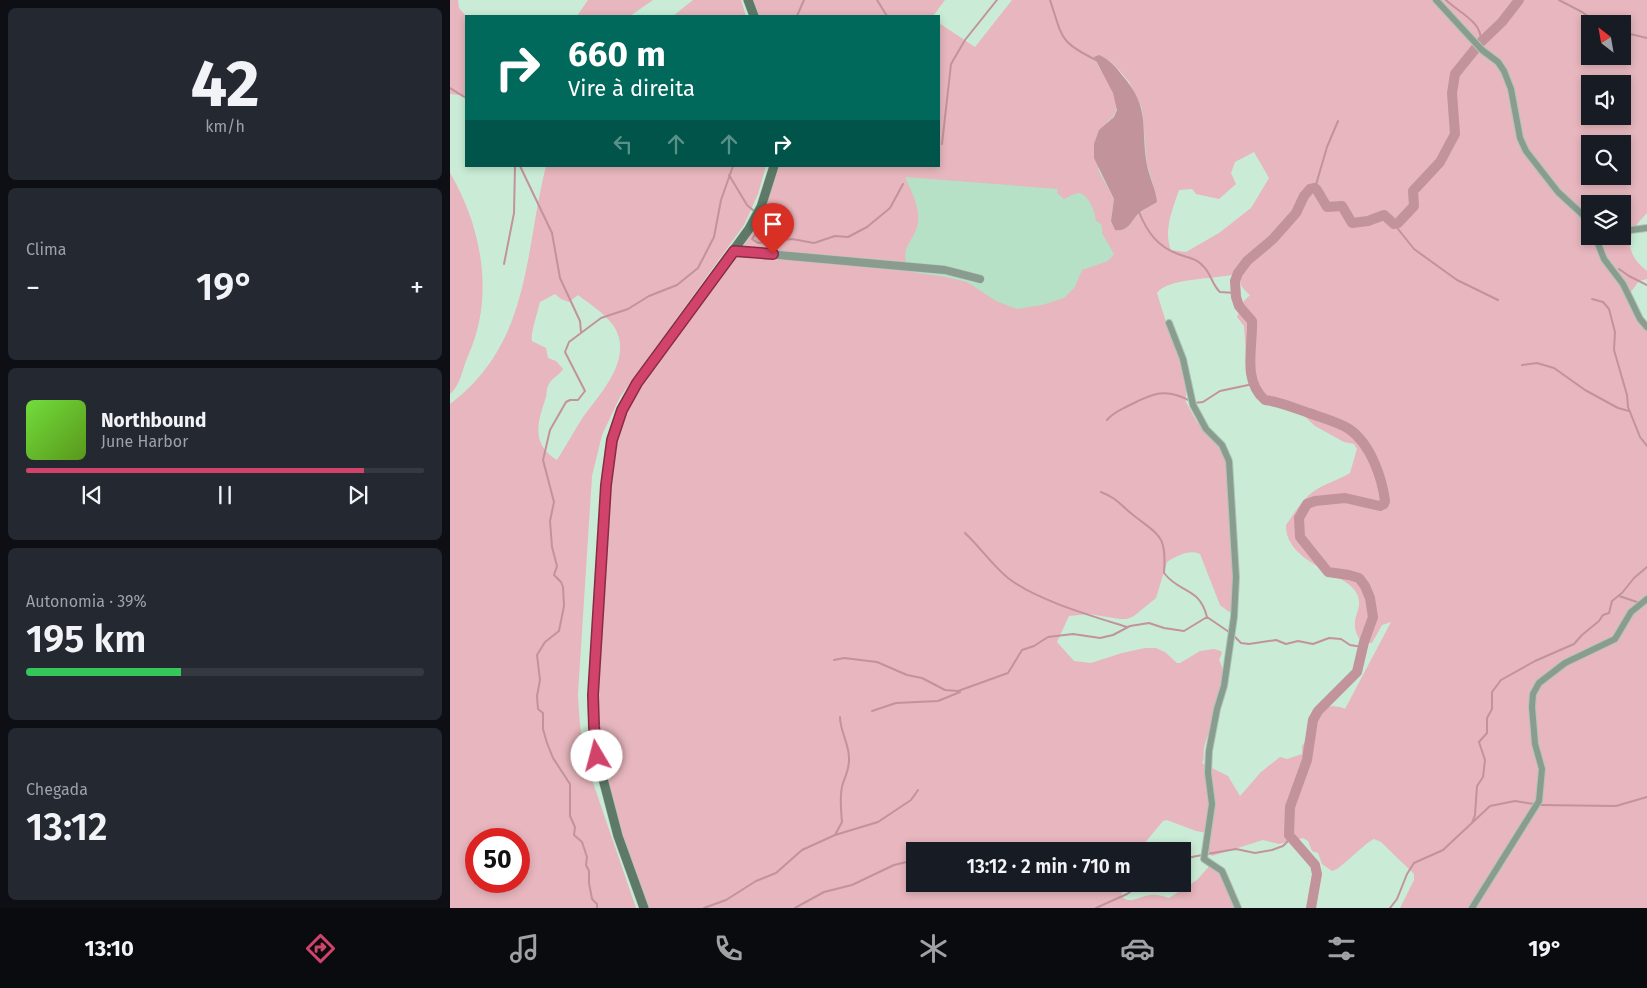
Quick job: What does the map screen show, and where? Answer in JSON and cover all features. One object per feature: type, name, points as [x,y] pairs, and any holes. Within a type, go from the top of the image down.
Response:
[{"type":"main road","points":[[748,0],[754,15]]},
{"type":"main road","points":[[644,908],[618,836],[597,756],[594,726],[593,695],[599,591],[606,485],[611,449],[622,410],[637,383],[734,251],[761,207],[774,167]]},
{"type":"street","points":[[1436,0],[1464,28],[1482,50],[1494,57],[1504,71],[1511,89],[1520,138],[1529,156],[1558,192],[1581,211]]},
{"type":"street","points":[[1631,230],[1647,228]]},
{"type":"street","points":[[1599,245],[1604,259],[1623,284],[1640,319],[1647,328]]},
{"type":"street","points":[[734,251],[945,270],[980,279]]},
{"type":"street","points":[[1169,323],[1183,359],[1193,405],[1206,428],[1222,444],[1229,461],[1236,578],[1234,617],[1224,686],[1209,750],[1208,773],[1212,804],[1204,859],[1222,870],[1238,908]]},
{"type":"street","points":[[1472,908],[1539,801],[1542,769],[1535,744],[1532,707],[1533,694],[1539,683],[1565,663],[1615,639],[1630,612],[1647,599]]},
{"type":"shaded area","points":[[450,0],[458,0],[459,8],[465,15],[465,96],[450,94]]},
{"type":"shaded area","points":[[588,0],[653,0],[631,15],[578,15]]},
{"type":"shaded area","points":[[693,0],[741,0],[746,15],[674,15]]},
{"type":"shaded area","points":[[751,0],[945,0],[934,15],[757,15]]},
{"type":"shaded area","points":[[1012,0],[1647,0],[1647,213],[1640,220],[1631,238],[1631,195],[1581,195],[1581,245],[1630,245],[1639,264],[1647,271],[1647,279],[1639,281],[1630,293],[1638,312],[1647,325],[1647,908],[1400,908],[1414,880],[1414,874],[1381,842],[1374,839],[1336,870],[1332,871],[1322,864],[1318,853],[1312,851],[1308,841],[1303,838],[1279,844],[1263,840],[1212,856],[1203,848],[1207,833],[1167,820],[1163,821],[1146,842],[906,842],[906,892],[1123,892],[1121,895],[1127,900],[1153,895],[1169,898],[1178,892],[1191,892],[1191,884],[1212,863],[1222,872],[1238,908],[648,908],[602,783],[590,732],[587,707],[601,487],[619,422],[635,393],[746,242],[761,215],[778,167],[940,167],[940,24],[975,47]],"holes":[[[1094,57],[1110,61],[1129,82],[1142,108],[1147,164],[1156,195],[1127,227],[1120,230],[1115,230],[1111,221],[1114,199],[1098,170],[1107,122],[1114,115],[1116,100]],[[1254,152],[1269,178],[1251,208],[1219,233],[1186,252],[1171,250],[1168,227],[1179,190],[1192,189],[1196,194],[1219,199],[1236,184],[1231,173],[1235,162]],[[905,177],[1058,189],[1057,193],[1064,199],[1079,193],[1086,197],[1091,204],[1096,221],[1102,226],[1102,233],[1114,254],[1108,261],[1082,270],[1075,287],[1064,298],[1042,305],[1017,309],[996,301],[967,282],[912,272],[907,264],[906,252],[916,229],[918,217],[916,205]],[[1241,275],[1240,281],[1242,286],[1250,295],[1243,302],[1237,317],[1244,326],[1248,379],[1256,383],[1266,395],[1295,407],[1315,426],[1344,442],[1354,444],[1357,449],[1350,473],[1314,491],[1306,498],[1286,525],[1290,542],[1302,556],[1346,582],[1356,592],[1359,604],[1355,627],[1362,643],[1372,643],[1382,625],[1391,622],[1345,709],[1330,706],[1314,712],[1314,728],[1302,746],[1302,754],[1287,759],[1280,757],[1261,772],[1240,796],[1228,776],[1202,763],[1204,748],[1222,692],[1223,669],[1219,660],[1221,651],[1214,649],[1200,651],[1177,663],[1165,652],[1156,648],[1145,648],[1091,663],[1074,661],[1057,642],[1069,616],[1089,614],[1120,619],[1134,616],[1156,598],[1167,562],[1192,552],[1200,554],[1220,605],[1229,612],[1233,608],[1231,469],[1221,447],[1197,422],[1186,402],[1186,383],[1175,337],[1166,322],[1157,293],[1171,284]]]},
{"type":"shaded area","points":[[1099,55],[1115,66],[1131,87],[1141,108],[1147,165],[1157,202],[1140,212],[1127,228],[1120,230],[1115,230],[1111,221],[1114,199],[1094,158],[1094,144],[1099,130],[1114,117],[1117,110],[1113,93],[1094,57]]},
{"type":"shaded area","points":[[1155,65],[1165,216],[1062,338],[860,275],[871,171],[1048,175]]},
{"type":"shaded area","points":[[546,167],[766,167],[758,194],[744,225],[620,397],[602,435],[592,476],[578,694],[580,724],[589,771],[636,908],[450,908],[450,404],[476,380],[496,353],[510,325],[520,295]],"holes":[[[555,294],[569,302],[578,295],[601,313],[613,325],[619,337],[620,349],[618,362],[613,374],[583,417],[557,460],[548,454],[543,447],[538,432],[548,386],[563,369],[556,361],[548,358],[546,348],[532,341],[532,338],[540,302]]]},
{"type":"shaded area","points":[[450,173],[470,216],[477,239],[483,286],[481,310],[476,333],[459,381],[450,394]]},
{"type":"waterway","points":[[797,15],[804,0]]},
{"type":"waterway","points":[[877,0],[886,15]]},
{"type":"waterway","points":[[942,144],[951,64],[965,40],[997,0]]},
{"type":"waterway","points":[[1050,0],[1064,38],[1076,49],[1098,61]]},
{"type":"waterway","points":[[1446,0],[1475,24],[1480,36],[1480,43]]},
{"type":"waterway","points":[[1311,908],[1317,874],[1315,865],[1289,835],[1290,807],[1307,760],[1313,720],[1318,711],[1357,672],[1364,642],[1373,617],[1370,598],[1365,586],[1359,578],[1328,572],[1300,537],[1299,518],[1307,504],[1315,501],[1345,498],[1380,506],[1385,501],[1374,461],[1356,435],[1335,422],[1287,405],[1265,400],[1258,392],[1253,383],[1250,363],[1252,321],[1239,306],[1236,297],[1235,281],[1238,273],[1247,261],[1273,239],[1296,213],[1304,196],[1310,189],[1315,188],[1317,190],[1327,207],[1342,206],[1352,223],[1368,221],[1384,215],[1394,224],[1398,223],[1414,206],[1413,191],[1440,162],[1455,134],[1452,93],[1455,74],[1480,43],[1502,22],[1519,0]]},
{"type":"waterway","points":[[1559,0],[1586,15]]},
{"type":"waterway","points":[[1631,34],[1647,38]]},
{"type":"waterway","points":[[450,88],[465,97]]},
{"type":"waterway","points":[[1315,188],[1327,147],[1338,121]]},
{"type":"waterway","points":[[504,264],[514,213],[515,167]]},
{"type":"waterway","points":[[520,167],[552,233],[560,278],[580,321],[581,332]]},
{"type":"waterway","points":[[597,908],[597,904],[592,899],[589,871],[586,865],[587,857],[582,842],[574,835],[575,827],[570,816],[570,784],[553,758],[543,729],[543,713],[538,709],[537,696],[540,680],[537,655],[545,642],[559,631],[564,606],[563,587],[554,575],[557,566],[552,547],[550,521],[554,502],[543,460],[550,430],[566,402],[578,400],[585,391],[565,352],[569,342],[601,318],[628,309],[649,296],[677,285],[698,268],[714,237],[721,200],[733,167]]},
{"type":"waterway","points":[[729,175],[747,205],[754,211]]},
{"type":"waterway","points":[[761,213],[765,215],[761,226],[752,239],[758,243],[792,239],[814,243],[835,236],[848,237],[867,227],[890,208],[903,184]]},
{"type":"waterway","points":[[1139,212],[1146,226],[1159,243],[1171,251],[1200,263],[1206,269],[1220,292],[1236,293]]},
{"type":"waterway","points":[[1394,224],[1414,249],[1457,280],[1498,300]]},
{"type":"waterway","points":[[1619,269],[1647,285]]},
{"type":"waterway","points":[[1592,299],[1603,302],[1609,309],[1615,332],[1614,350],[1627,395],[1628,407],[1640,437],[1647,446]]},
{"type":"waterway","points":[[1522,365],[1537,363],[1554,368],[1585,390],[1618,408],[1629,411]]},
{"type":"waterway","points":[[1194,403],[1203,402],[1220,391],[1253,384]]},
{"type":"waterway","points":[[1107,420],[1120,410],[1157,394],[1172,394],[1190,401]]},
{"type":"waterway","points":[[1101,492],[1115,499],[1155,532],[1164,550],[1164,573],[1170,580],[1199,600],[1204,607],[1207,617]]},
{"type":"waterway","points":[[965,533],[1002,573],[1020,586],[1065,607],[1127,627]]},
{"type":"waterway","points":[[1472,823],[1475,815],[1477,786],[1483,777],[1485,760],[1479,742],[1487,733],[1487,718],[1492,709],[1492,692],[1501,680],[1535,661],[1574,644],[1603,615],[1609,613],[1612,601],[1647,567]]},
{"type":"waterway","points":[[1619,596],[1640,603]]},
{"type":"waterway","points":[[1207,617],[1229,632]]},
{"type":"waterway","points":[[834,660],[844,658],[877,662],[907,675],[922,678],[945,690],[958,691],[1008,673],[1022,650],[1034,646],[1048,637],[1073,634],[1100,638],[1113,635],[1130,626],[1149,623],[1164,628],[1184,631],[1207,617]]},
{"type":"waterway","points":[[1233,635],[1241,643],[1249,644],[1276,640],[1286,644],[1298,641],[1313,644],[1329,638],[1341,639],[1350,645],[1363,647]]},
{"type":"waterway","points":[[872,711],[896,703],[938,701],[960,692]]},
{"type":"waterway","points":[[835,835],[842,822],[841,792],[849,763],[849,754],[840,717]]},
{"type":"waterway","points":[[704,908],[726,900],[756,881],[776,873],[802,850],[835,835],[878,822],[911,800],[918,790]]},
{"type":"waterway","points":[[1539,805],[1616,806],[1647,797]]},
{"type":"waterway","points":[[1390,908],[1397,899],[1407,874],[1414,863],[1443,850],[1490,806],[1515,801],[1534,804]]},
{"type":"waterway","points":[[1207,854],[1236,849],[1255,853],[1272,850],[1283,846],[1291,838]]},
{"type":"waterway","points":[[1191,857],[1202,855]]},
{"type":"waterway","points":[[795,908],[824,892],[852,885],[894,865],[906,862]]},
{"type":"waterway","points":[[1096,908],[1130,892]]},
{"type":"route","points":[[597,756],[593,695],[606,485],[612,440],[622,410],[637,383],[734,251],[773,254]]}]
